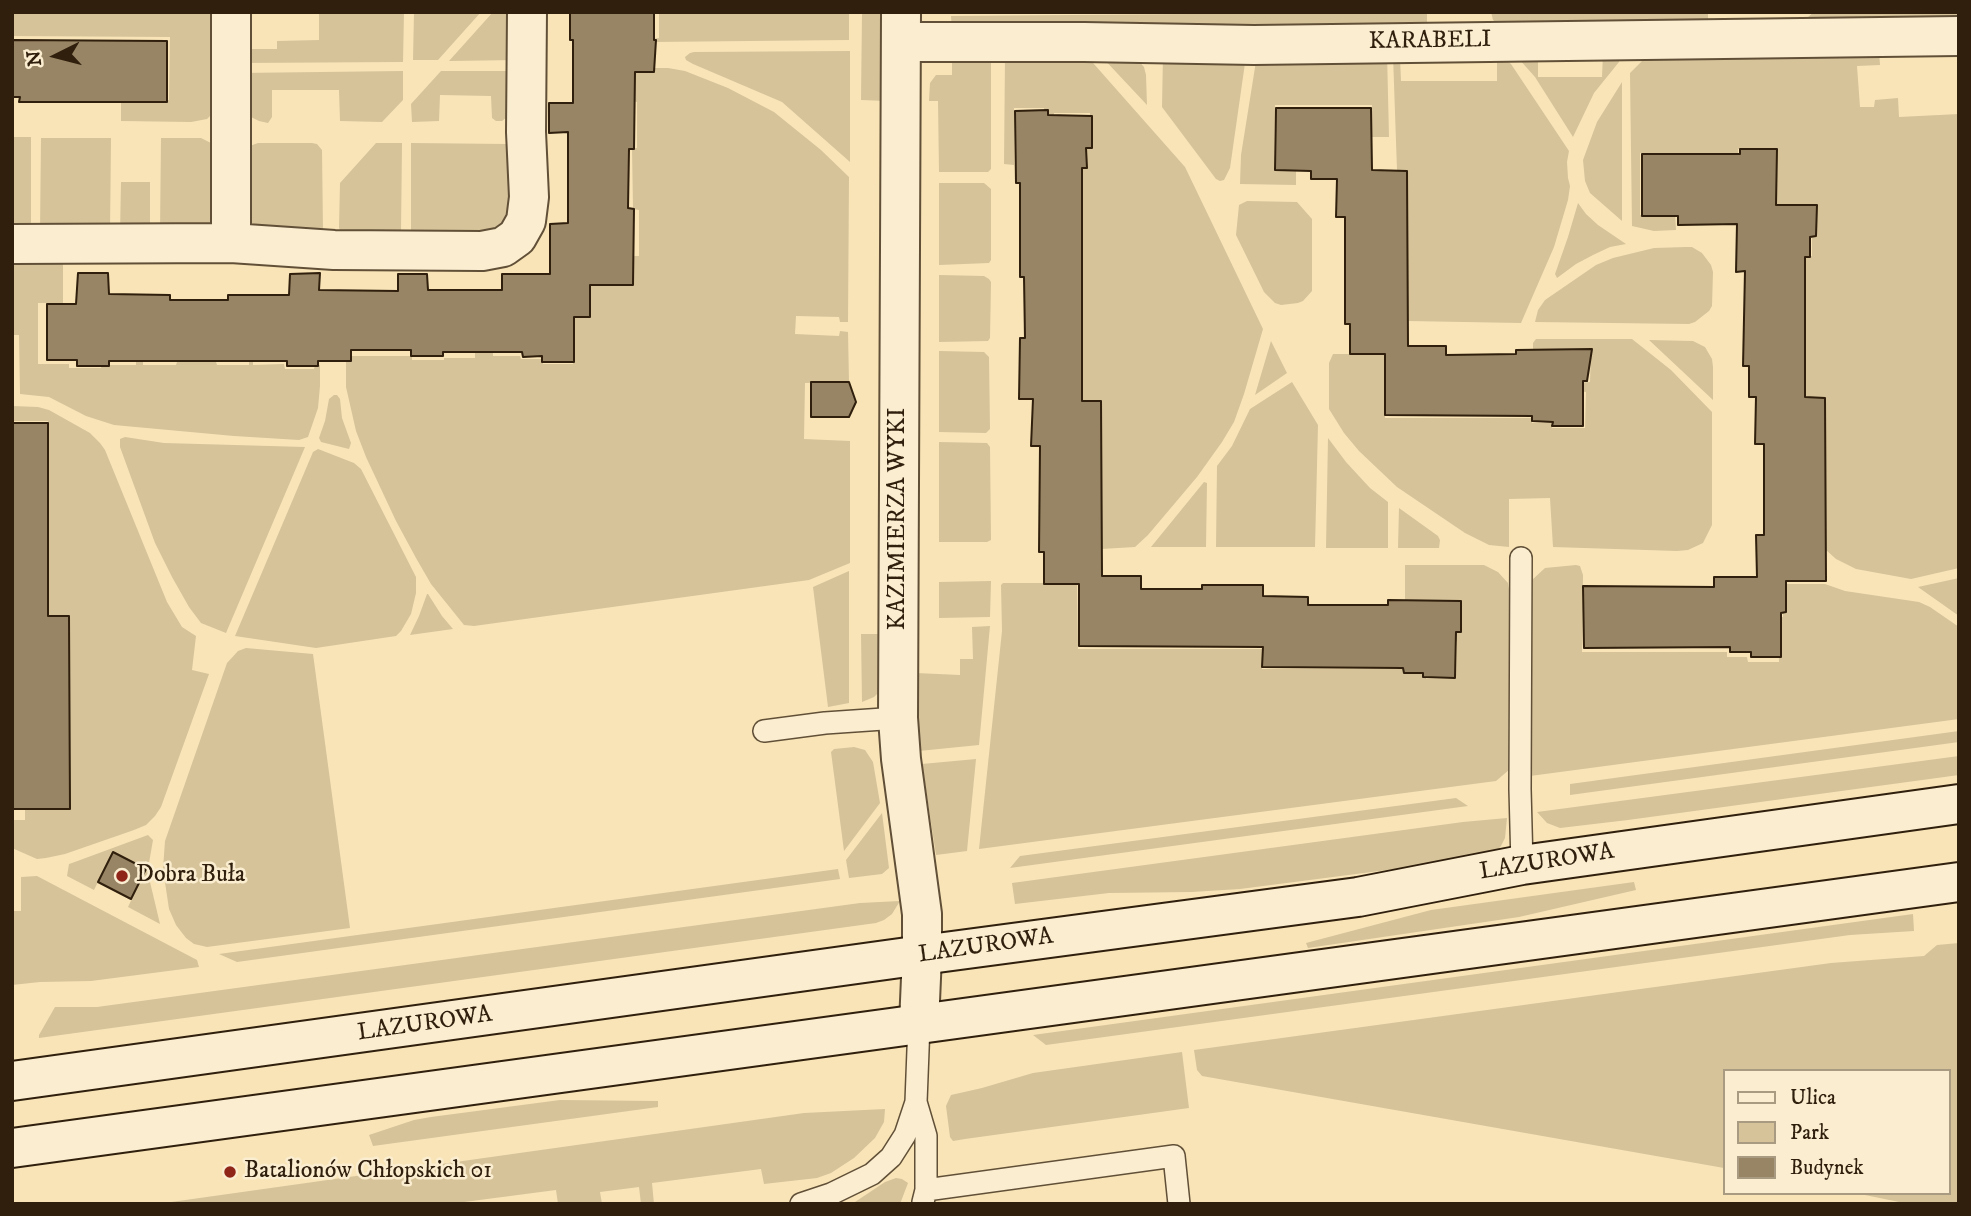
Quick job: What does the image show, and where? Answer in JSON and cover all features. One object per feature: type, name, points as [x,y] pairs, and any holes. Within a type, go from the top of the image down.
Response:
[{"type":"main road","points":[[231,12],[231,243]]},
{"type":"main road","points":[[12,244],[231,243],[334,250],[482,251],[503,247],[517,237],[526,221],[529,197],[526,132],[527,12]]},
{"type":"main road","name":"KARABELI","points":[[901,27],[1084,42],[1254,45],[1959,36]]},
{"type":"main road","name":"KAZIMIERZA WYKI","points":[[901,27],[898,718],[901,759],[920,889],[922,955],[919,1024]]},
{"type":"main road","name":"LAZUROWA","points":[[12,1081],[1358,897],[1522,865],[1959,804]]},
{"type":"main road","points":[[12,1148],[1959,882]]},
{"type":"lane","points":[[1521,558],[1522,865]]},
{"type":"lane","points":[[764,731],[898,718]]},
{"type":"lane","points":[[801,1204],[831,1194],[872,1174],[891,1157],[905,1135],[916,1102],[919,1024]]},
{"type":"lane","points":[[916,1102],[926,1136],[924,1197],[1174,1156],[1179,1204]]},
{"type":"green space","points":[[12,12],[222,12],[216,110],[207,119],[191,122],[121,121],[121,95],[146,100],[169,100],[170,37],[12,36]]},
{"type":"green space","points":[[319,12],[404,12],[403,62],[238,63],[238,49],[277,49],[277,41],[319,40]]},
{"type":"green space","points":[[414,12],[481,12],[438,60],[413,60]]},
{"type":"green space","points":[[493,12],[516,12],[516,60],[449,61]]},
{"type":"green space","points":[[659,12],[849,12],[849,40],[651,42],[652,39],[659,38]]},
{"type":"green space","points":[[862,12],[886,12],[886,101],[861,100]]},
{"type":"green space","points":[[1427,12],[1427,33],[952,32],[951,16]]},
{"type":"green space","points":[[1491,12],[1708,12],[1708,26],[1498,24],[1493,20]]},
{"type":"green space","points":[[1814,12],[1959,12],[1959,25],[1801,23]]},
{"type":"green space","points":[[1879,50],[1880,65],[1857,66],[1860,107],[1874,107],[1875,100],[1898,98],[1899,117],[1959,114],[1959,568],[1911,579],[1856,569],[1836,559],[1826,550],[1826,401],[1805,400],[1806,257],[1812,256],[1812,236],[1816,236],[1816,206],[1773,215],[1773,150],[1738,149],[1738,154],[1640,153],[1640,215],[1661,216],[1675,211],[1676,230],[1654,231],[1632,226],[1630,73],[1644,59]]},
{"type":"green space","points":[[850,51],[850,162],[782,102],[693,64],[685,57],[694,52]]},
{"type":"green space","points":[[1619,52],[1619,62],[1594,93],[1573,137],[1535,77],[1519,59],[1538,53],[1538,77],[1602,77],[1603,53]]},
{"type":"green space","points":[[1387,53],[1389,137],[1372,137],[1372,105],[1275,105],[1274,168],[1296,169],[1296,185],[1240,184],[1241,155],[1257,55]]},
{"type":"green space","points":[[1086,55],[1185,167],[1263,329],[1234,422],[1197,477],[1135,547],[1101,549],[1101,400],[1081,400],[1081,166],[1086,145],[1091,145],[1090,113],[1054,113],[1054,123],[1045,123],[1044,108],[1014,108],[1014,165],[1004,164],[1005,56]]},
{"type":"green space","points":[[1163,55],[1246,56],[1230,168],[1224,180],[1216,179],[1162,107]]},
{"type":"green space","points":[[1393,55],[1400,57],[1401,81],[1497,81],[1497,56],[1501,56],[1511,64],[1569,151],[1568,200],[1554,247],[1521,323],[1408,321],[1408,171],[1397,170]]},
{"type":"green space","points":[[991,56],[991,169],[988,172],[939,172],[938,101],[929,101],[930,83],[936,75],[952,75],[952,58]]},
{"type":"green space","points":[[1101,56],[1135,57],[1144,67],[1146,75],[1147,105]]},
{"type":"green space","points":[[630,68],[685,71],[728,88],[774,112],[849,177],[848,322],[840,322],[839,317],[796,316],[795,334],[839,336],[840,331],[848,332],[849,382],[805,383],[804,439],[850,441],[850,563],[809,580],[474,626],[464,625],[431,584],[396,521],[366,457],[356,431],[346,387],[346,356],[412,356],[412,360],[444,360],[475,358],[475,350],[493,350],[493,356],[543,359],[543,364],[573,364],[573,327],[565,326],[589,285],[631,285],[631,256],[639,256],[639,210],[633,209],[632,148],[637,148],[637,102],[631,101]]},
{"type":"green space","points":[[403,71],[403,100],[382,122],[340,121],[339,90],[272,90],[272,117],[268,123],[259,121],[246,113],[239,73]]},
{"type":"green space","points":[[441,71],[517,71],[507,117],[502,121],[492,118],[491,96],[440,95],[439,121],[412,122],[411,104]]},
{"type":"green space","points":[[1622,82],[1622,221],[1590,193],[1585,181],[1583,160],[1597,122]]},
{"type":"green space","points":[[12,137],[31,137],[31,232],[12,231]]},
{"type":"green space","points":[[41,138],[111,138],[110,232],[40,232]]},
{"type":"green space","points":[[161,138],[201,138],[215,145],[213,225],[160,231]]},
{"type":"green space","points":[[258,143],[312,143],[322,150],[323,232],[250,228],[243,217],[247,147]]},
{"type":"green space","points":[[376,143],[402,143],[401,233],[341,232],[340,183]]},
{"type":"green space","points":[[411,143],[507,144],[512,218],[493,232],[411,233]]},
{"type":"green space","points":[[121,182],[150,182],[150,234],[120,234]]},
{"type":"green space","points":[[939,183],[984,183],[991,189],[989,263],[939,265]]},
{"type":"green space","points":[[1247,201],[1297,202],[1312,219],[1312,291],[1303,301],[1281,305],[1264,292],[1236,235],[1239,205]]},
{"type":"green space","points":[[1578,203],[1598,225],[1626,244],[1610,247],[1593,255],[1557,278],[1555,274]]},
{"type":"green space","points":[[1692,247],[1702,253],[1713,272],[1712,306],[1695,322],[1535,322],[1538,310],[1545,300],[1596,265],[1654,248]]},
{"type":"green space","points":[[12,256],[63,263],[63,303],[38,303],[38,364],[101,368],[102,365],[136,365],[136,357],[143,357],[143,365],[216,362],[217,365],[249,365],[249,357],[253,357],[253,365],[284,364],[285,369],[314,369],[315,365],[320,365],[318,408],[308,437],[299,440],[234,436],[114,425],[86,416],[49,397],[20,394],[19,335],[12,335]]},
{"type":"green space","points":[[939,275],[984,276],[989,279],[988,341],[939,342]]},
{"type":"green space","points":[[1536,339],[1632,339],[1671,370],[1712,412],[1712,525],[1703,543],[1688,550],[1677,551],[1553,547],[1550,498],[1509,499],[1509,547],[1489,545],[1465,533],[1397,487],[1359,451],[1329,409],[1329,363],[1333,354],[1385,354],[1385,418],[1532,418],[1532,423],[1552,423],[1552,428],[1585,428],[1586,392],[1576,391],[1575,383],[1590,382],[1591,351],[1533,350]]},
{"type":"green space","points":[[1649,340],[1693,341],[1705,347],[1712,359],[1713,400]]},
{"type":"green space","points":[[1271,341],[1287,373],[1255,395]]},
{"type":"green space","points":[[939,351],[984,352],[989,357],[990,429],[986,433],[939,432]]},
{"type":"green space","points":[[1292,382],[1318,425],[1315,547],[1216,547],[1217,466],[1232,446],[1250,409]]},
{"type":"green space","points":[[334,395],[340,399],[342,418],[351,443],[349,449],[321,442],[319,438],[329,399]]},
{"type":"green space","points":[[12,406],[49,410],[90,433],[100,443],[167,602],[182,627],[196,636],[192,670],[209,674],[161,807],[155,816],[146,825],[134,830],[65,854],[37,859],[12,848],[12,820],[25,820],[25,810],[66,810],[67,616],[47,616],[48,421],[12,421]]},
{"type":"green space","points":[[125,437],[164,443],[305,447],[226,633],[201,623],[172,577],[155,543],[120,447],[120,439]]},
{"type":"green space","points":[[1328,438],[1370,488],[1388,502],[1388,548],[1326,548]]},
{"type":"green space","points":[[939,442],[987,443],[990,447],[991,540],[939,542]]},
{"type":"green space","points":[[318,449],[354,463],[361,469],[416,577],[416,593],[411,614],[396,636],[316,648],[235,636],[313,452]]},
{"type":"green space","points":[[1204,482],[1207,483],[1206,547],[1151,547]]},
{"type":"green space","points":[[1399,508],[1438,536],[1439,548],[1398,548]]},
{"type":"green space","points":[[1405,565],[1484,565],[1498,572],[1508,583],[1510,769],[1496,781],[979,849],[1002,631],[1003,583],[1077,583],[1078,649],[1262,649],[1262,669],[1405,669],[1406,674],[1426,674],[1426,679],[1456,679],[1457,641],[1447,641],[1446,632],[1462,632],[1462,601],[1405,600]]},
{"type":"green space","points":[[1580,566],[1583,575],[1582,652],[1727,652],[1727,657],[1747,657],[1748,662],[1779,662],[1778,626],[1770,617],[1783,617],[1783,584],[1825,584],[1845,591],[1919,602],[1959,627],[1959,719],[1530,776],[1529,587],[1532,580],[1545,568]]},
{"type":"green space","points":[[849,571],[849,703],[828,707],[813,587]]},
{"type":"green space","points":[[1959,578],[1959,616],[1918,587]]},
{"type":"green space","points":[[991,581],[990,617],[939,618],[939,582]]},
{"type":"green space","points":[[427,594],[453,629],[410,635],[419,616]]},
{"type":"green space","points":[[990,626],[979,745],[919,751],[915,713],[916,673],[960,675],[960,659],[973,659],[972,627]]},
{"type":"green space","points":[[861,634],[887,634],[880,691],[862,702]]},
{"type":"green space","points":[[246,648],[313,654],[350,928],[207,947],[194,944],[186,938],[169,909],[163,869],[165,841],[227,663],[238,651]]},
{"type":"green space","points":[[1959,731],[1959,742],[1570,795],[1570,784]]},
{"type":"green space","points":[[854,747],[865,750],[873,762],[880,803],[844,851],[831,752],[834,749]]},
{"type":"green space","points":[[1959,756],[1959,775],[1628,820],[1560,828],[1547,823],[1537,812]]},
{"type":"green space","points":[[976,759],[967,851],[936,855],[922,764]]},
{"type":"green space","points":[[1456,798],[1468,806],[1010,868],[1020,856]]},
{"type":"green space","points":[[882,813],[889,868],[882,874],[849,878],[846,860]]},
{"type":"green space","points":[[1507,818],[1505,838],[1501,846],[1497,851],[1480,858],[1240,889],[1109,893],[1015,904],[1012,883]]},
{"type":"green space","points":[[148,835],[153,840],[149,863],[150,882],[160,924],[128,907],[146,869],[113,852],[94,890],[67,876],[69,864]]},
{"type":"green space","points":[[838,869],[840,879],[237,962],[219,954]]},
{"type":"green space","points":[[37,876],[197,960],[199,967],[91,981],[12,985],[12,911],[21,911],[21,877]]},
{"type":"green space","points":[[1634,882],[1636,890],[1519,917],[1308,948],[1306,943],[1431,910]]},
{"type":"green space","points":[[900,901],[892,914],[876,923],[39,1038],[55,1007],[97,1007],[860,903]]},
{"type":"green space","points":[[1913,914],[1914,931],[1850,935],[1046,1045],[1033,1035]]},
{"type":"green space","points":[[1959,943],[1958,1204],[1909,1204],[1865,1195],[1950,1195],[1950,1069],[1722,1069],[1722,1168],[1202,1076],[1197,1070],[1194,1050],[1831,963],[1924,956],[1937,945]]},
{"type":"green space","points":[[1182,1052],[1189,1108],[953,1141],[950,1137],[946,1106],[951,1095],[1033,1073]]},
{"type":"green space","points":[[560,1100],[658,1101],[658,1107],[373,1146],[369,1135],[414,1120]]},
{"type":"green space","points":[[885,1109],[884,1122],[875,1138],[854,1158],[831,1173],[817,1178],[764,1184],[761,1169],[652,1183],[654,1204],[641,1204],[639,1187],[600,1192],[602,1204],[558,1204],[556,1190],[449,1204],[157,1204],[804,1113]]},
{"type":"green space","points":[[896,1178],[908,1183],[900,1204],[852,1204],[885,1182]]},
{"type":"building","points":[[570,12],[654,12],[656,40],[654,72],[635,72],[634,149],[629,149],[628,208],[634,209],[633,285],[590,285],[590,317],[574,317],[574,362],[542,362],[542,356],[523,357],[522,352],[443,352],[443,356],[411,356],[411,350],[351,350],[351,361],[318,361],[318,366],[287,366],[287,361],[109,361],[109,366],[77,366],[77,360],[47,360],[47,304],[76,304],[78,273],[108,273],[109,294],[170,295],[170,300],[228,300],[228,295],[289,295],[290,274],[320,273],[319,290],[398,291],[398,274],[427,274],[428,290],[502,290],[502,274],[550,274],[550,224],[568,223],[568,132],[549,133],[549,103],[573,103]]},
{"type":"building","points":[[12,40],[167,41],[167,102],[19,102],[20,97],[12,97]]},
{"type":"building","points":[[1276,108],[1371,108],[1372,170],[1407,171],[1408,346],[1446,346],[1446,355],[1516,354],[1516,350],[1592,349],[1587,381],[1583,381],[1583,426],[1552,426],[1553,422],[1532,421],[1532,416],[1385,415],[1385,354],[1350,354],[1350,324],[1345,324],[1345,217],[1336,217],[1337,179],[1311,179],[1311,171],[1275,170]]},
{"type":"building","points":[[1048,110],[1048,115],[1092,116],[1092,148],[1086,148],[1087,168],[1082,168],[1082,401],[1101,401],[1102,576],[1141,576],[1141,589],[1263,585],[1263,596],[1308,597],[1308,605],[1388,605],[1388,600],[1461,601],[1461,632],[1456,632],[1455,678],[1423,677],[1423,673],[1404,673],[1403,668],[1262,667],[1263,647],[1079,646],[1079,584],[1044,584],[1044,552],[1039,552],[1040,446],[1031,446],[1033,399],[1019,399],[1020,338],[1025,338],[1024,277],[1020,277],[1020,183],[1016,183],[1015,111]]},
{"type":"building","points":[[1740,149],[1777,149],[1776,205],[1817,205],[1816,236],[1810,237],[1810,257],[1805,257],[1805,397],[1825,398],[1826,581],[1786,581],[1786,612],[1781,613],[1781,657],[1751,657],[1751,652],[1730,652],[1730,647],[1584,648],[1583,586],[1714,587],[1714,577],[1757,577],[1756,535],[1764,535],[1764,444],[1755,444],[1756,397],[1749,397],[1749,366],[1743,366],[1745,271],[1736,272],[1737,224],[1678,225],[1678,216],[1642,216],[1642,154],[1740,154]]},
{"type":"building","points":[[811,382],[849,382],[856,402],[849,417],[811,417]]},
{"type":"building","points":[[12,423],[48,423],[48,616],[69,616],[70,809],[12,809]]},
{"type":"building","name":"Dobra Buła","points":[[113,852],[146,869],[131,899],[98,882]]},
{"type":"place","name":"Dobra Buła","points":[[122,876]]},
{"type":"place","name":"Batalionów Chłopskich 01","points":[[230,1172]]}]
